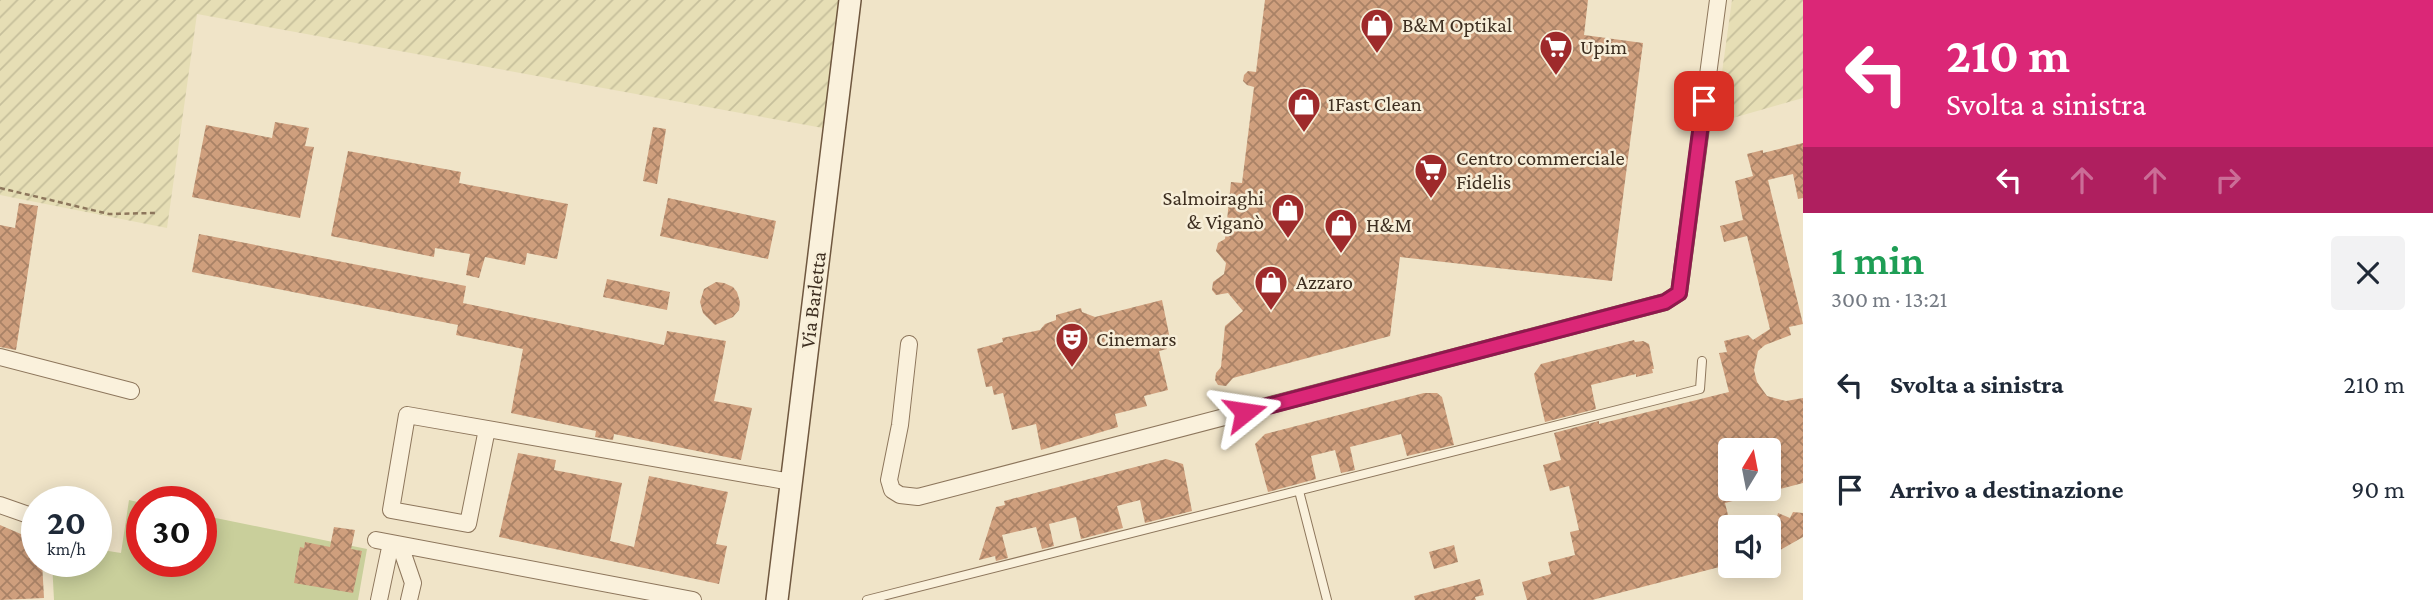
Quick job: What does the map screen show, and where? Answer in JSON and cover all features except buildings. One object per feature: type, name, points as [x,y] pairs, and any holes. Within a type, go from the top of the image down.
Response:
[{"type":"main road","name":"Via Barletta","points":[[777,600],[850,0]]},
{"type":"street","points":[[909,344],[900,425],[890,480],[892,490],[900,495],[918,497],[1665,302],[1679,293],[1718,0]]},
{"type":"street","points":[[0,358],[131,391]]},
{"type":"street","points":[[487,429],[468,524],[391,510],[407,415],[791,482]]},
{"type":"street","points":[[0,505],[21,512]]},
{"type":"street","points":[[379,600],[389,543]]},
{"type":"street","points":[[389,543],[412,583],[409,600]]},
{"type":"street","points":[[389,543],[693,600]]},
{"type":"lane","points":[[867,600],[1700,389],[1702,361]]},
{"type":"lane","points":[[1300,491],[1327,600]]},
{"type":"path","points":[[0,188],[109,214],[155,213]]},
{"type":"shaded area","points":[[0,0],[840,0],[823,128],[197,14],[167,228],[0,195]]},
{"type":"shaded area","points":[[1732,0],[1803,0],[1803,98],[1715,123]]},
{"type":"green space","points":[[217,518],[367,549],[358,600],[54,600],[53,577],[112,577],[112,552],[121,553],[126,520],[126,577],[217,577]]},
{"type":"place","name":"B&M Optikal","points":[[1377,55]]},
{"type":"place","name":"Upim","points":[[1556,77]]},
{"type":"place","name":"1Fast Clean","points":[[1304,134]]},
{"type":"place","name":"Centro commerciale Fidelis","points":[[1431,200]]},
{"type":"place","name":"Salmoiraghi & Viganò","points":[[1288,240]]},
{"type":"place","name":"H&M","points":[[1341,255]]},
{"type":"place","name":"Azzaro","points":[[1271,312]]},
{"type":"place","name":"Cinemars","points":[[1072,369]]},
{"type":"route","points":[[1245,412],[1665,302],[1679,293],[1704,101]]}]
